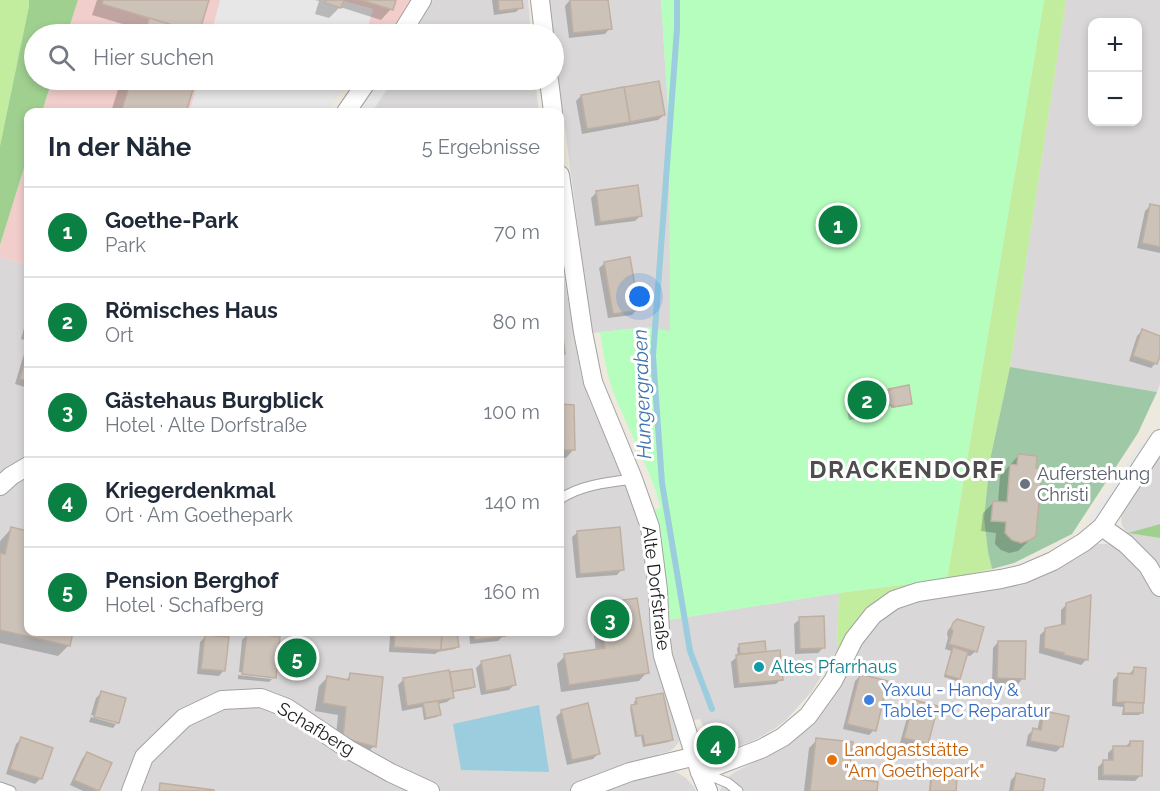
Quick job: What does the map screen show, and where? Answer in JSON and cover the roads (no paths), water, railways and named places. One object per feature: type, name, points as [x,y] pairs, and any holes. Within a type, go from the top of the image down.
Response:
[{"type":"street","points":[[407,24],[422,0]]},
{"type":"street","points":[[540,0],[543,24]]},
{"type":"street","points":[[349,108],[361,90]]},
{"type":"street","points":[[550,90],[552,108]]},
{"type":"street","name":"Alte Dorfstraße","points":[[564,203],[583,332],[593,382],[650,527],[663,656],[708,791]]},
{"type":"street","points":[[580,791],[630,772],[698,764],[761,749],[783,737],[808,716],[833,681],[854,639],[873,615],[894,600],[918,592],[1023,574],[1053,561],[1084,542],[1102,526],[1160,439]]},
{"type":"street","points":[[0,486],[10,476],[24,468]]},
{"type":"street","points":[[1102,526],[1126,544],[1148,566],[1160,587]]},
{"type":"street","name":"Schafberg","points":[[131,791],[144,757],[184,718],[222,700],[261,698],[287,708],[348,749],[430,791]]},
{"type":"lane","points":[[564,496],[571,492],[633,479]]},
{"type":"lane","points":[[698,764],[738,791]]},
{"type":"lane","points":[[0,787],[11,791]]},
{"type":"water","points":[[539,705],[549,772],[461,770],[453,724]]},
{"type":"waterway","name":"Hungergraben","points":[[677,0],[677,29],[653,356],[662,483],[690,651],[712,709]]},
{"type":"place","name":"Goethe-Park","points":[[838,225]]},
{"type":"place","name":"Römisches Haus","points":[[867,400]]},
{"type":"place","name":"Auferstehung Christi","points":[[1025,484]]},
{"type":"place","name":"Gästehaus Burgblick","points":[[610,619]]},
{"type":"place","name":"Pension Berghof","points":[[297,658]]},
{"type":"place","name":"Altes Pfarrhaus","points":[[759,667]]},
{"type":"place","name":"Yaxuu - Handy & Tablet-PC Reparatur","points":[[869,700]]},
{"type":"place","name":"Kriegerdenkmal","points":[[716,745]]},
{"type":"place","name":"Landgaststätte \"Am Goethepark\"","points":[[832,760]]},
{"type":"district","name":"DRACKENDORF","points":[[907,470]]}]
